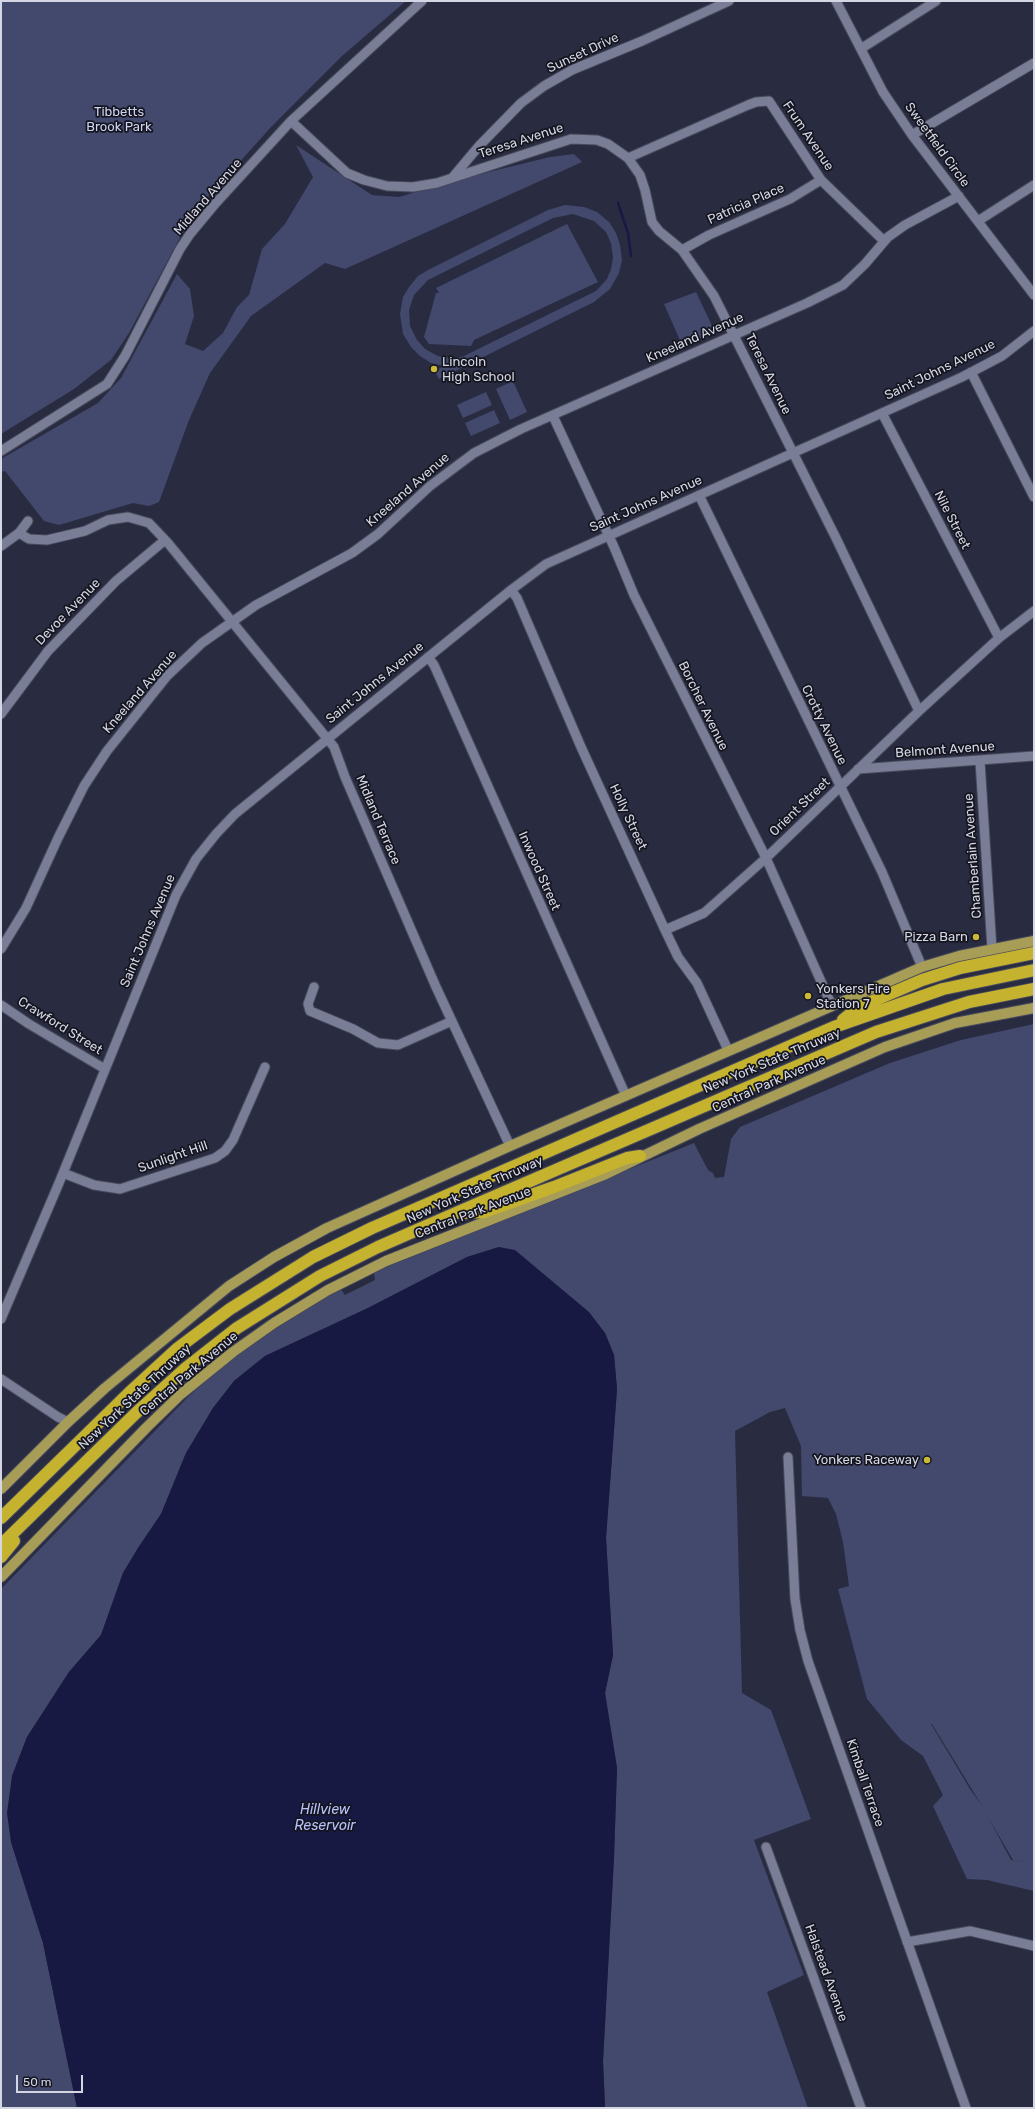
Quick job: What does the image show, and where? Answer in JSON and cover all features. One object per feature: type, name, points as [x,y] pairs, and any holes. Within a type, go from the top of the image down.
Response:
[{"type":"highway","points":[[834,1027],[859,1008],[922,980],[960,968],[1034,953]]},
{"type":"highway","name":"New York State Thruway","points":[[1,1518],[129,1393],[178,1348],[230,1309],[307,1261],[372,1228],[834,1027],[943,989],[1034,970]]},
{"type":"highway","name":"New York State Thruway","points":[[1,1545],[161,1389],[237,1328],[320,1276],[378,1247],[876,1032],[969,1002],[1034,989]]},
{"type":"highway","points":[[456,1213],[484,1212],[560,1185],[627,1158],[640,1156]]},
{"type":"highway","points":[[1,1512],[36,1484]]},
{"type":"highway","points":[[1,1557],[56,1492]]},
{"type":"main road","points":[[1,1489],[68,1422],[105,1388],[229,1286],[274,1257],[327,1228],[728,1050],[922,967],[992,949],[1034,941]]},
{"type":"main road","name":"Central Park Avenue","points":[[1,1577],[131,1442],[181,1394],[233,1352],[274,1323],[328,1290],[386,1262],[612,1172],[640,1156],[885,1047],[955,1023],[1034,1008]]},
{"type":"street","name":"Midland Avenue","points":[[1,451],[107,384],[125,356],[170,268],[190,234],[291,121],[422,1]]},
{"type":"street","name":"Sunset Drive","points":[[453,177],[479,146],[521,103],[544,86],[572,70],[642,41],[729,1]]},
{"type":"street","name":"Sweetfield Circle","points":[[836,1],[862,48],[883,92],[912,135],[1034,295]]},
{"type":"street","points":[[862,48],[936,1]]},
{"type":"street","points":[[912,135],[1034,62]]},
{"type":"street","name":"Frum Avenue","points":[[628,158],[748,105],[756,102],[769,101],[820,180],[884,241]]},
{"type":"street","name":"Teresa Avenue","points":[[291,121],[347,173],[364,180],[388,186],[413,187],[437,183],[570,138],[597,140],[614,148],[628,158],[640,175],[652,222],[659,231],[682,250],[714,296],[920,711]]},
{"type":"street","name":"Patricia Place","points":[[682,250],[709,235],[790,199],[820,180]]},
{"type":"street","points":[[978,222],[1034,185]]},
{"type":"street","name":"Kneeland Avenue","points":[[1,949],[26,908],[84,786],[107,751],[167,676],[202,643],[231,621],[256,605],[352,553],[374,536],[430,486],[474,453],[521,429],[807,303],[843,285],[865,264],[884,241],[905,225],[959,196]]},
{"type":"street","name":"Saint Johns Avenue","points":[[1,1319],[63,1173],[174,900],[194,863],[213,838],[235,814],[511,590],[552,561],[971,372],[1002,356],[1034,331]]},
{"type":"street","points":[[971,372],[1034,497]]},
{"type":"street","name":"Nile Street","points":[[882,413],[1000,638]]},
{"type":"street","name":"Borcher Avenue","points":[[553,416],[634,595],[766,858],[832,1006]]},
{"type":"street","name":"Crotty Avenue","points":[[699,495],[882,872],[922,967]]},
{"type":"street","name":"Midland Terrace","points":[[19,533],[29,539],[47,540],[85,531],[108,520],[128,517],[149,523],[166,540],[334,747],[350,789],[480,1086],[510,1146]]},
{"type":"street","points":[[1,546],[19,533],[28,521]]},
{"type":"street","name":"Devoe Avenue","points":[[1,714],[48,651],[116,581],[166,540]]},
{"type":"street","name":"Holly Street","points":[[511,590],[517,598],[581,747],[665,930],[678,957],[697,983],[728,1050]]},
{"type":"street","name":"Orient Street","points":[[665,930],[704,913],[766,858],[839,786],[920,711],[1000,638],[1034,611]]},
{"type":"street","name":"Inwood Street","points":[[428,657],[434,665],[626,1096]]},
{"type":"street","name":"Belmont Avenue","points":[[858,769],[1034,756]]},
{"type":"street","name":"Chamberlain Avenue","points":[[980,760],[992,949]]},
{"type":"street","points":[[314,987],[308,1004],[310,1011],[353,1029],[378,1043],[398,1045],[452,1022]]},
{"type":"street","name":"Crawford Street","points":[[1,1004],[29,1024],[105,1069]]},
{"type":"street","name":"Sunlight Hill","points":[[63,1173],[94,1185],[120,1189],[215,1158],[225,1151],[233,1140],[265,1067]]},
{"type":"street","points":[[1,1379],[68,1422]]},
{"type":"street","name":"Kimball Terrace","points":[[788,1457],[795,1599],[800,1630],[808,1661],[966,2108]]},
{"type":"street","name":"Halstead Avenue","points":[[766,1847],[861,2108]]},
{"type":"street","points":[[907,1942],[970,1931],[1034,1946]]},
{"type":"green space","name":"Tibbetts Brook Park","points":[[1,1],[406,1],[342,56],[272,126],[192,215],[129,333],[111,360],[74,389],[1,434]]},
{"type":"green space","points":[[296,145],[372,195],[399,197],[456,180],[550,157],[574,154],[582,162],[345,269],[325,263],[251,316],[210,373],[189,420],[159,502],[149,506],[133,503],[59,525],[44,521],[5,471],[1,472],[1,459],[98,403],[121,378],[177,274],[190,289],[194,316],[185,344],[203,351],[223,333],[237,307],[249,295],[262,249],[285,224],[313,177]]},
{"type":"green space","points":[[565,205],[584,207],[597,212],[609,222],[616,233],[620,245],[622,260],[619,273],[610,289],[594,302],[439,379],[435,371],[444,366],[431,363],[420,356],[411,347],[403,334],[400,314],[403,297],[409,287],[418,276],[428,270],[548,210]],"holes":[[[573,214],[594,221],[606,232],[611,243],[613,258],[607,279],[596,291],[462,357],[450,358],[438,356],[425,349],[417,340],[410,326],[409,310],[414,295],[428,280],[553,218]]]},
{"type":"green space","points":[[567,224],[598,282],[474,340],[471,346],[429,344],[424,337],[436,293],[439,293],[436,288]]},
{"type":"green space","points":[[696,292],[715,332],[683,347],[664,304]]},
{"type":"green space","points":[[513,381],[527,412],[510,420],[496,389]]},
{"type":"green space","points":[[486,392],[492,405],[463,418],[457,405]]},
{"type":"green space","points":[[494,410],[500,423],[471,436],[465,423]]},
{"type":"green space","points":[[1034,1024],[1034,1891],[987,1880],[967,1879],[933,1806],[943,1795],[923,1756],[901,1740],[867,1699],[838,1589],[849,1586],[843,1542],[836,1514],[828,1498],[802,1496],[801,1446],[785,1408],[770,1412],[735,1431],[742,1693],[771,1710],[811,1819],[754,1840],[804,1975],[767,1992],[808,2108],[605,2108],[603,2061],[614,1857],[617,1768],[605,1693],[613,1655],[606,1538],[617,1389],[614,1355],[605,1333],[499,1247],[467,1257],[368,1308],[265,1356],[234,1381],[213,1408],[186,1453],[161,1514],[123,1573],[101,1635],[69,1672],[27,1737],[12,1776],[11,1842],[43,1943],[77,2108],[1,2108],[1,1589],[188,1397],[233,1356],[340,1288],[345,1295],[375,1280],[374,1272],[694,1143],[708,1170],[713,1173],[715,1178],[724,1177],[731,1139],[740,1127],[890,1063],[961,1040]],"holes":[[[932,1724],[982,1806],[970,1789]],[[988,1817],[1013,1860],[1025,1862],[1011,1860]]]},
{"type":"water","name":"Hillview Reservoir","points":[[499,1247],[515,1250],[589,1312],[605,1333],[614,1355],[617,1389],[606,1538],[613,1655],[605,1693],[617,1768],[614,1857],[603,2061],[605,2108],[77,2108],[43,1943],[11,1842],[7,1813],[12,1776],[27,1737],[69,1672],[101,1635],[123,1573],[161,1514],[186,1453],[213,1408],[234,1381],[265,1356],[368,1308],[467,1257]]},
{"type":"waterway","points":[[618,203],[628,233],[631,256]]},
{"type":"place","name":"Lincoln High School","points":[[434,369]]},
{"type":"place","name":"Pizza Barn","points":[[976,937]]},
{"type":"place","name":"Yonkers Fire Station 7","points":[[808,996]]},
{"type":"place","name":"Yonkers Raceway","points":[[927,1460]]}]
